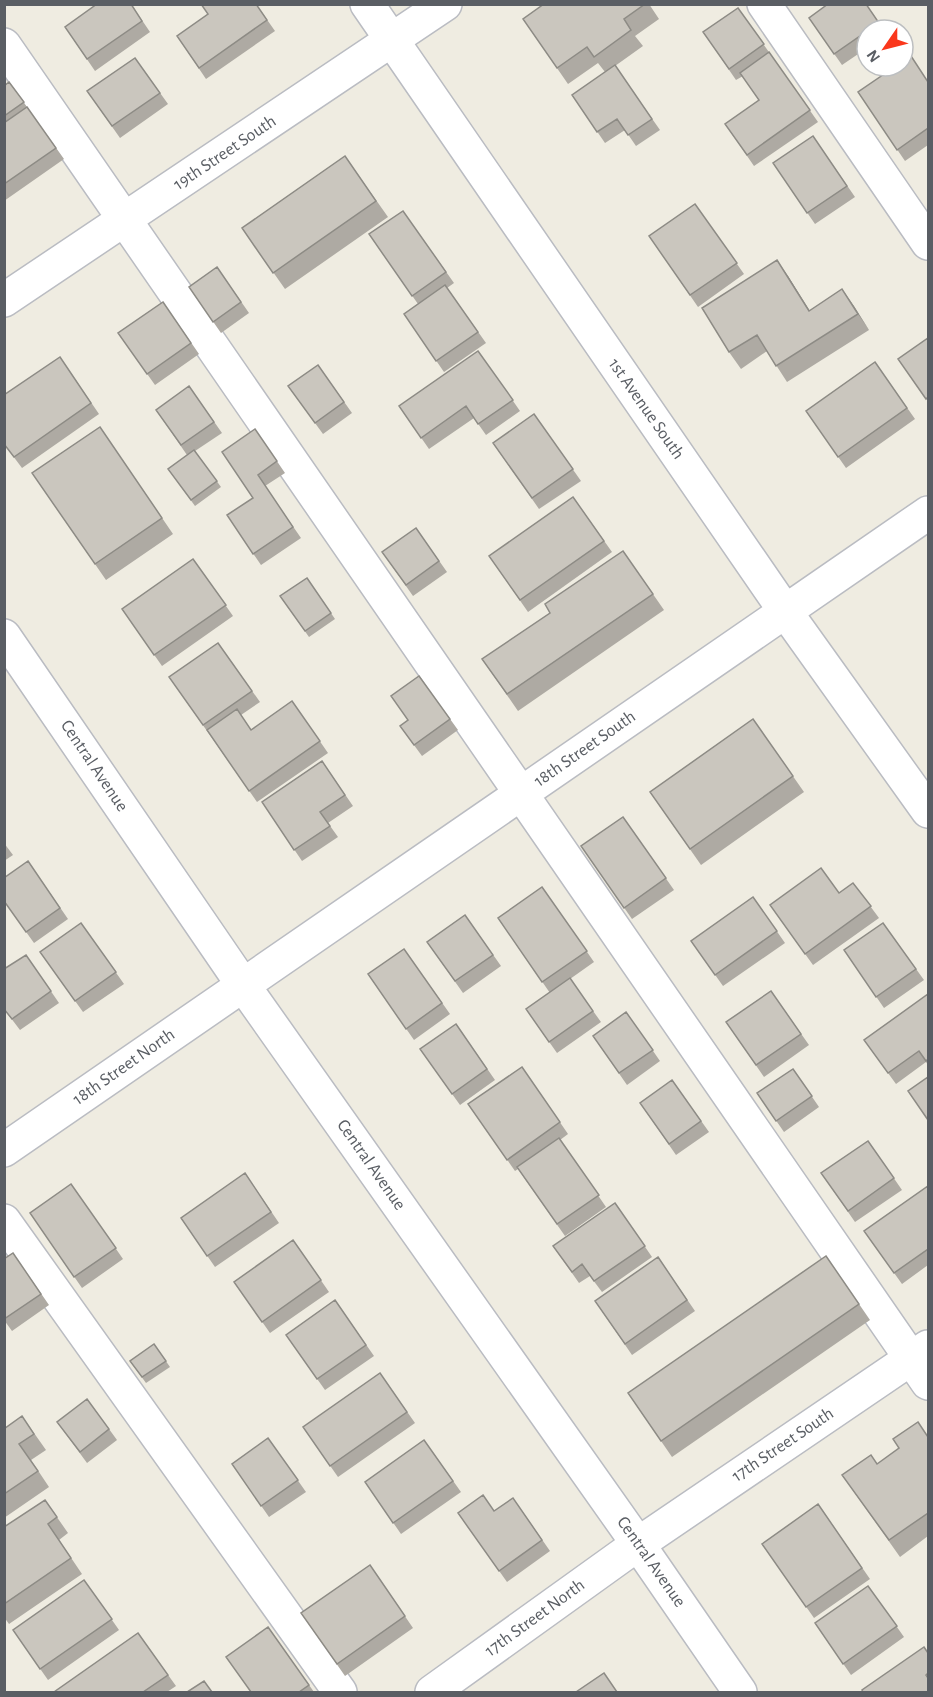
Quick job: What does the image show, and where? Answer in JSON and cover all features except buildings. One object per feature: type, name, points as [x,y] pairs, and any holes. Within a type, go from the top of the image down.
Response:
[{"type":"street","name":"1st Avenue South","points":[[367,4],[786,611],[928,811]]},
{"type":"street","name":"19th Street South","points":[[4,300],[444,4]]},
{"type":"street","points":[[765,4],[928,243]]},
{"type":"street","points":[[4,45],[521,793],[923,1363]]},
{"type":"street","name":"18th Street South","points":[[243,985],[928,513]]},
{"type":"street","name":"Central Avenue","points":[[4,636],[243,985],[639,1544],[740,1692]]},
{"type":"street","name":"18th Street North","points":[[4,1150],[243,985]]},
{"type":"street","points":[[4,1221],[340,1692]]},
{"type":"street","name":"17th Street South","points":[[639,1544],[923,1363]]},
{"type":"street","name":"17th Street North","points":[[432,1692],[639,1544]]}]
